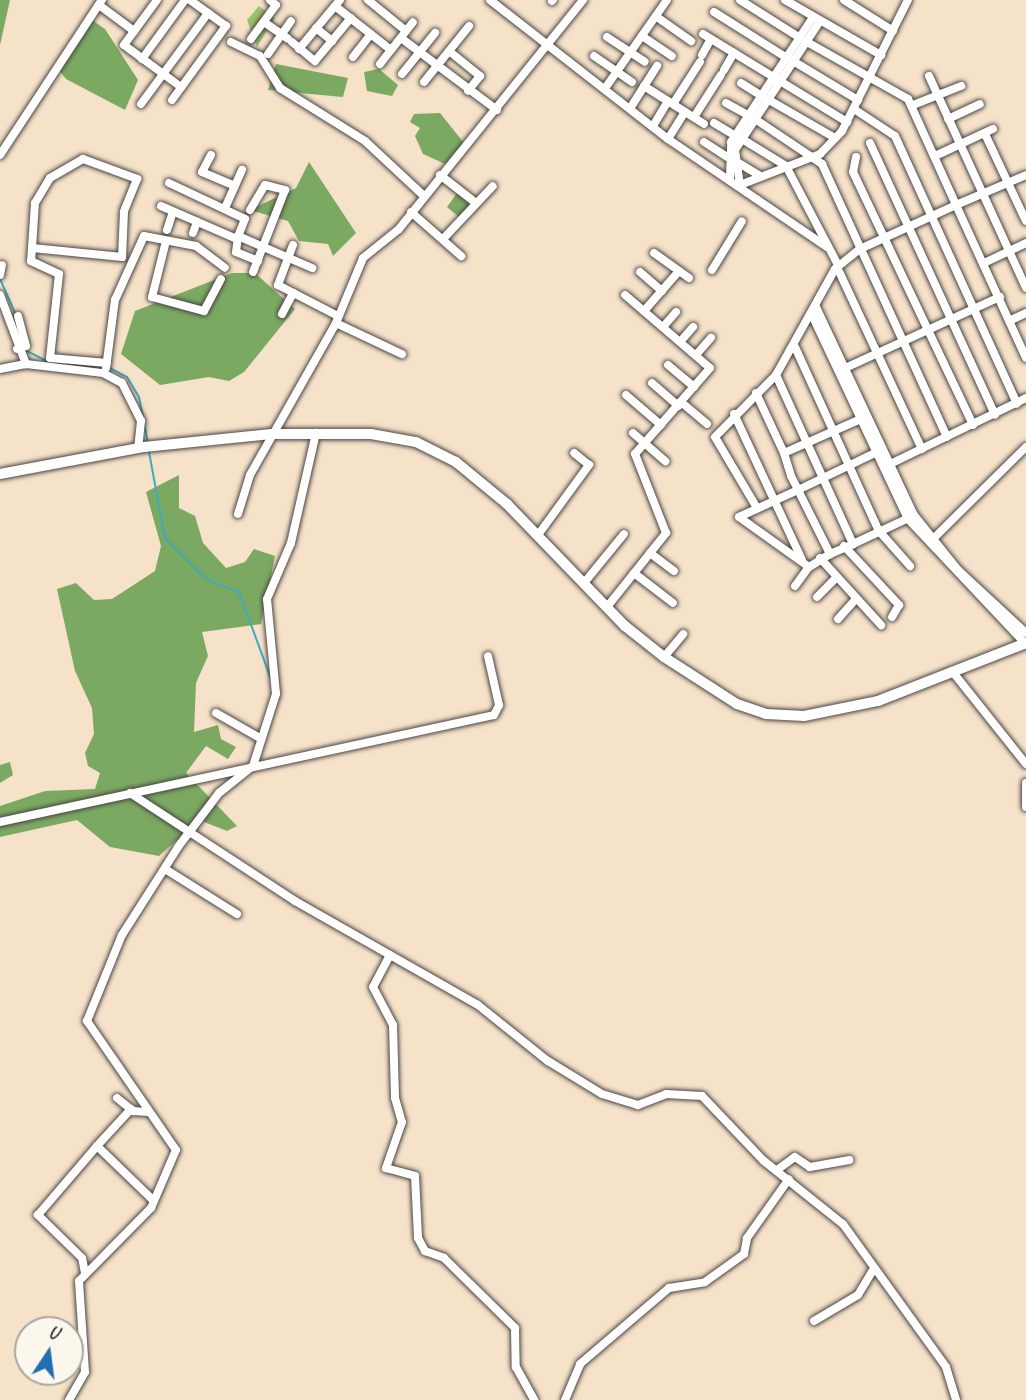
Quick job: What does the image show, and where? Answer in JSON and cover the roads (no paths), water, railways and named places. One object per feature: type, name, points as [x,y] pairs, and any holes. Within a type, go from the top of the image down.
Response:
[{"type":"main road","points":[[0,474],[141,448],[271,435],[316,433],[416,442],[456,462],[537,535],[607,607],[664,657],[737,704],[785,716],[878,701],[1026,640]]},
{"type":"street","points":[[157,0],[124,45],[181,87]]},
{"type":"street","points":[[142,59],[188,0],[226,26],[172,100]]},
{"type":"street","points":[[251,39],[276,5],[270,0]]},
{"type":"street","points":[[368,0],[419,52],[468,91],[498,110]]},
{"type":"street","points":[[490,0],[668,138],[827,247]]},
{"type":"street","points":[[606,88],[667,0]]},
{"type":"street","points":[[740,0],[913,104],[1026,358]]},
{"type":"street","points":[[785,0],[881,55]]},
{"type":"street","points":[[844,0],[894,31]]},
{"type":"street","points":[[740,185],[814,157],[835,138],[847,122],[908,0]]},
{"type":"street","points":[[238,514],[271,435],[337,320],[370,249],[411,212],[498,110],[579,1]]},
{"type":"street","points":[[0,155],[100,3],[134,31]]},
{"type":"street","points":[[268,54],[316,29],[338,3],[351,18],[391,50]]},
{"type":"street","points":[[714,12],[889,127],[975,309],[1023,402],[886,466]]},
{"type":"street","points":[[141,104],[208,13]]},
{"type":"street","points":[[657,17],[691,41]]},
{"type":"street","points":[[264,22],[315,61],[351,18]]},
{"type":"street","points":[[730,178],[727,157],[817,19]]},
{"type":"street","points":[[290,41],[291,21]]},
{"type":"street","points":[[380,64],[413,23]]},
{"type":"street","points":[[424,82],[469,26]]},
{"type":"street","points":[[316,29],[332,41]]},
{"type":"street","points":[[402,74],[435,33]]},
{"type":"street","points":[[353,57],[372,34]]},
{"type":"street","points":[[642,36],[672,56]]},
{"type":"street","points":[[607,37],[645,62]]},
{"type":"street","points":[[653,126],[701,58],[707,37],[847,122]]},
{"type":"street","points":[[231,42],[260,56],[280,88],[365,141],[424,196]]},
{"type":"street","points":[[449,51],[480,76],[468,91]]},
{"type":"street","points":[[694,117],[734,53]]},
{"type":"street","points":[[594,56],[632,82]]},
{"type":"street","points":[[631,107],[657,66]]},
{"type":"street","points":[[929,76],[1026,288]]},
{"type":"street","points":[[741,83],[835,138]]},
{"type":"street","points":[[644,86],[704,124]]},
{"type":"street","points":[[913,104],[961,86]]},
{"type":"street","points":[[726,103],[814,157],[860,248],[947,437]]},
{"type":"street","points":[[948,120],[980,104]]},
{"type":"street","points":[[668,138],[685,112]]},
{"type":"street","points":[[714,123],[786,166],[837,266],[922,449]]},
{"type":"street","points":[[934,156],[989,132],[1026,221]]},
{"type":"street","points":[[739,138],[733,157],[740,185]]},
{"type":"street","points":[[704,142],[727,157]]},
{"type":"street","points":[[870,143],[995,415]]},
{"type":"street","points":[[211,155],[202,172],[233,186]]},
{"type":"street","points":[[856,157],[853,172],[973,425]]},
{"type":"street","points":[[32,247],[126,257],[124,212],[136,179],[83,159],[50,178],[35,203],[31,261],[59,274],[50,358],[107,370],[122,383],[141,421],[141,448]]},
{"type":"street","points":[[737,162],[760,176]]},
{"type":"street","points":[[225,208],[242,170]]},
{"type":"street","points":[[440,175],[476,203]]},
{"type":"street","points":[[757,508],[716,443],[734,414],[776,374],[794,347],[837,266],[860,248],[1026,175]]},
{"type":"street","points":[[169,183],[225,208],[248,214]]},
{"type":"street","points":[[253,272],[258,261],[285,190],[265,185],[248,214],[238,238],[236,252],[258,261]]},
{"type":"street","points":[[444,238],[493,186]]},
{"type":"street","points":[[161,206],[312,268]]},
{"type":"street","points":[[167,230],[173,212]]},
{"type":"street","points":[[411,212],[444,238],[461,256]]},
{"type":"street","points":[[712,270],[741,221]]},
{"type":"street","points":[[193,233],[197,222]]},
{"type":"street","points":[[107,370],[116,300],[145,232],[166,241],[196,246],[225,268]]},
{"type":"street","points":[[166,241],[152,297],[204,311],[221,279]]},
{"type":"street","points":[[984,263],[1026,243]]},
{"type":"street","points":[[293,244],[278,285],[402,354]]},
{"type":"street","points":[[654,253],[689,278]]},
{"type":"street","points":[[0,275],[2,265]]},
{"type":"street","points":[[644,311],[679,271]]},
{"type":"street","points":[[640,272],[662,291]]},
{"type":"street","points":[[282,314],[293,293]]},
{"type":"street","points":[[0,295],[26,364]]},
{"type":"street","points":[[607,607],[666,533],[635,454],[710,368],[625,295]]},
{"type":"street","points":[[842,370],[1000,297]]},
{"type":"street","points":[[814,311],[911,517],[1026,640]]},
{"type":"street","points":[[663,327],[676,313]]},
{"type":"street","points":[[1009,321],[1026,313]]},
{"type":"street","points":[[18,316],[21,348]]},
{"type":"street","points":[[680,342],[693,327]]},
{"type":"street","points":[[696,355],[711,338]]},
{"type":"street","points":[[794,347],[880,531],[910,566]]},
{"type":"street","points":[[0,369],[26,364],[107,370]]},
{"type":"street","points":[[668,365],[694,387]]},
{"type":"street","points":[[776,374],[849,545],[900,605],[892,617]]},
{"type":"street","points":[[652,383],[707,424]]},
{"type":"street","points":[[756,393],[798,490],[830,554]]},
{"type":"street","points":[[626,395],[661,425]]},
{"type":"street","points":[[734,414],[772,502],[806,565]]},
{"type":"street","points":[[784,453],[835,433],[864,417]]},
{"type":"street","points":[[864,417],[877,452],[886,466]]},
{"type":"street","points":[[69,1400],[85,1372],[76,1302],[85,1273],[155,1201],[176,1150],[87,1021],[122,935],[164,869],[219,793],[253,766],[276,684],[267,599],[291,543],[316,433]]},
{"type":"street","points":[[633,433],[665,461]]},
{"type":"street","points":[[933,538],[1026,447]]},
{"type":"street","points":[[806,565],[740,521],[757,508],[823,480],[877,452]]},
{"type":"street","points":[[537,535],[589,465],[574,453]]},
{"type":"street","points":[[911,517],[1026,640]]},
{"type":"street","points":[[795,586],[806,565],[911,517]]},
{"type":"street","points":[[584,583],[624,534]]},
{"type":"street","points":[[650,553],[674,571]]},
{"type":"street","points":[[820,558],[881,625]]},
{"type":"street","points":[[634,573],[673,603]]},
{"type":"street","points":[[817,597],[837,578]]},
{"type":"street","points":[[838,619],[856,599]]},
{"type":"street","points":[[664,657],[683,634]]},
{"type":"street","points":[[0,821],[494,715],[499,705],[488,656]]},
{"type":"street","points":[[952,671],[1026,764]]},
{"type":"street","points":[[216,713],[260,738]]},
{"type":"street","points":[[1026,783],[1026,807]]},
{"type":"street","points":[[130,793],[390,955],[478,1006],[548,1061],[602,1094],[638,1105],[666,1094],[702,1096],[777,1170],[843,1224],[873,1270],[946,1367],[956,1400]]},
{"type":"street","points":[[164,869],[237,914]]},
{"type":"street","points":[[390,955],[373,987],[393,1025],[394,1098],[402,1122],[402,1138],[386,1168],[415,1176],[418,1238],[425,1251],[444,1258],[515,1328],[516,1367],[534,1400]]},
{"type":"street","points":[[117,1098],[131,1109],[149,1112]]},
{"type":"street","points":[[85,1273],[82,1258],[38,1215],[131,1109]]},
{"type":"street","points":[[97,1146],[155,1201]]},
{"type":"street","points":[[777,1170],[794,1157],[810,1167],[849,1160]]},
{"type":"street","points":[[565,1400],[580,1364],[669,1288],[705,1282],[744,1254],[747,1238],[789,1179]]},
{"type":"street","points":[[814,1321],[858,1295],[873,1270]]},
{"type":"waterway","points":[[0,279],[16,315]]},
{"type":"waterway","points":[[25,350],[47,361]]},
{"type":"waterway","points":[[108,367],[127,377],[139,397],[148,443]]},
{"type":"waterway","points":[[149,452],[165,538],[206,579],[239,592],[271,679]]}]
